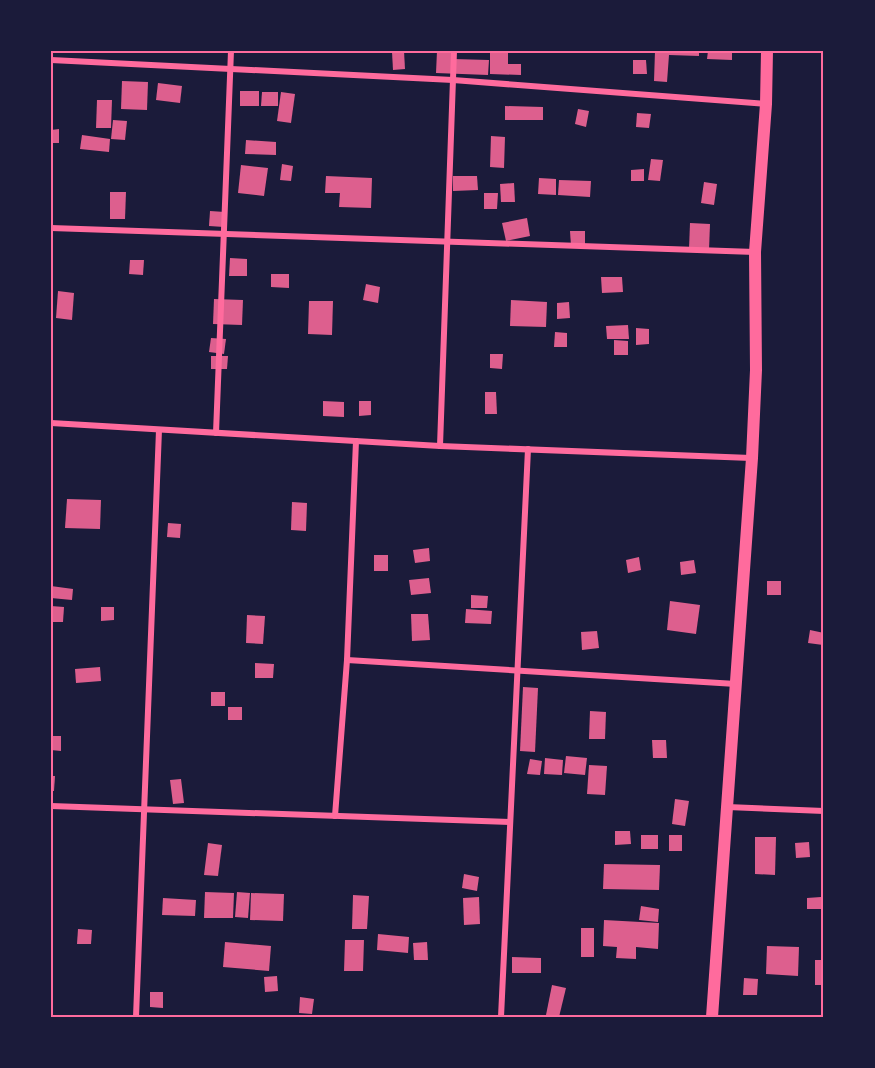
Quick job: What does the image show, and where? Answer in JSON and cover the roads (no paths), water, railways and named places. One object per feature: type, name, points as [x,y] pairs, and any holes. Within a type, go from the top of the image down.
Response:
[{"type":"main road","points":[[712,1017],[752,458],[756,370],[755,252],[766,104],[767,51]]},
{"type":"street","points":[[216,433],[231,51]]},
{"type":"street","points":[[440,446],[454,51]]},
{"type":"street","points":[[51,60],[453,80],[766,104]]},
{"type":"street","points":[[51,228],[755,252]]},
{"type":"street","points":[[51,423],[440,446],[752,458]]},
{"type":"street","points":[[136,1017],[159,429]]},
{"type":"street","points":[[335,816],[347,660],[356,441]]},
{"type":"street","points":[[501,1017],[528,449]]},
{"type":"street","points":[[347,660],[735,684]]},
{"type":"street","points":[[51,806],[510,822]]},
{"type":"street","points":[[727,807],[824,811]]}]
